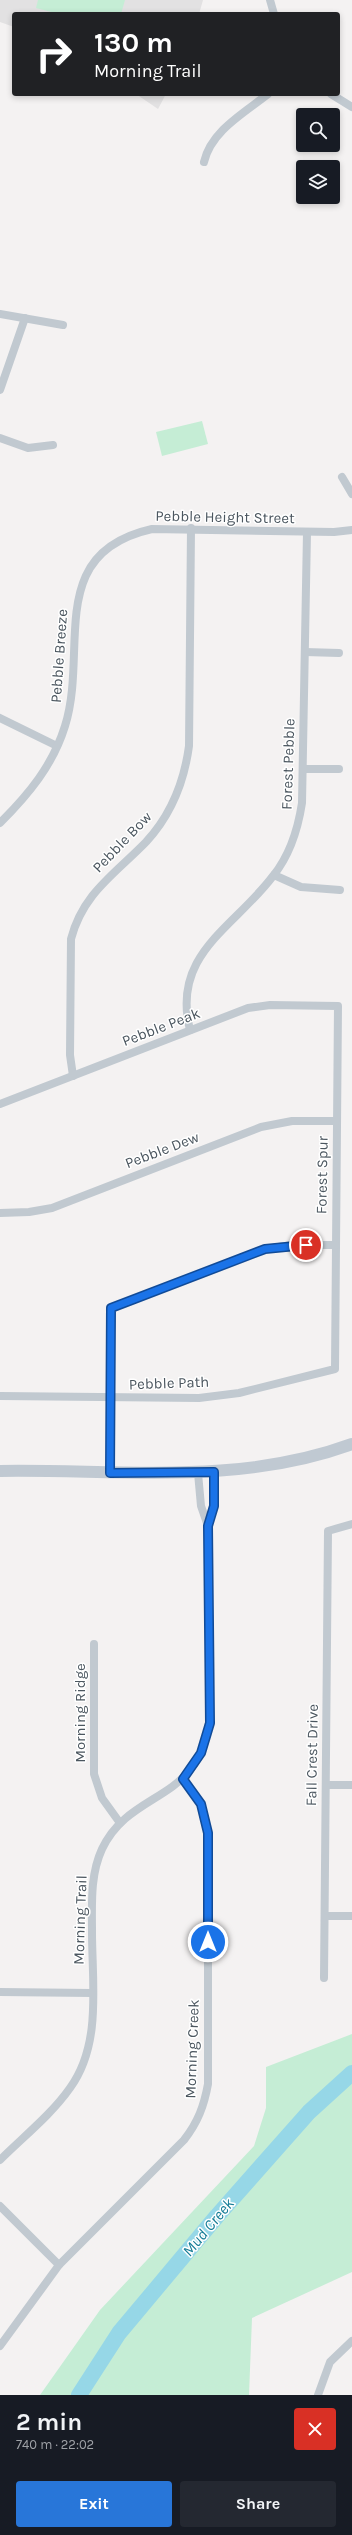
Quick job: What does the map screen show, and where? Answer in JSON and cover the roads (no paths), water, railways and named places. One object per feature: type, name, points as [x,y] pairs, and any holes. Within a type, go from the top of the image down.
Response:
[{"type":"main road","points":[[0,1471],[110,1473],[214,1472],[319,1454],[352,1444]]},
{"type":"street","points":[[270,0],[273,12]]},
{"type":"street","points":[[204,162],[209,146],[217,135],[266,96]]},
{"type":"street","points":[[334,96],[352,107]]},
{"type":"street","points":[[0,314],[63,326]]},
{"type":"street","points":[[0,390],[25,318]]},
{"type":"street","points":[[0,438],[28,448],[53,445]]},
{"type":"street","points":[[342,477],[352,494]]},
{"type":"street","name":"Pebble Height Street","points":[[106,550],[134,533],[152,529],[192,528],[307,532],[350,530]]},
{"type":"street","name":"Pebble Bow","points":[[73,1076],[70,1055],[71,939],[76,921],[91,896],[146,841],[162,822],[177,796],[186,764],[189,746],[192,528]]},
{"type":"street","name":"Forest Pebble","points":[[190,1030],[186,999],[187,986],[195,962],[205,948],[261,891],[274,875],[289,850],[300,819],[303,768],[307,532]]},
{"type":"street","name":"Pebble Breeze","points":[[0,823],[35,786],[47,769],[57,746],[70,706],[76,606],[80,588],[88,570],[106,550]]},
{"type":"street","points":[[305,652],[339,653]]},
{"type":"street","points":[[0,718],[57,746]]},
{"type":"street","points":[[303,768],[339,769]]},
{"type":"street","points":[[274,875],[301,887],[340,890]]},
{"type":"street","name":"Pebble Peak","points":[[0,1104],[256,1006],[338,1006]]},
{"type":"street","name":"Forest Spur","points":[[334,1369],[338,1006]]},
{"type":"street","name":"Pebble Dew","points":[[0,1213],[29,1212],[52,1208],[261,1127],[292,1122],[336,1121]]},
{"type":"street","points":[[110,1473],[111,1308],[265,1249],[292,1245],[335,1245]]},
{"type":"street","name":"Pebble Path","points":[[0,1396],[183,1399],[239,1393],[334,1369]]},
{"type":"street","name":"Morning Trail","points":[[0,2160],[57,2102],[76,2078],[90,2044],[92,2022],[94,1873],[104,1845],[120,1823],[131,1813],[168,1792],[183,1779],[201,1753],[210,1723],[208,1526],[214,1506],[214,1472]]},
{"type":"street","name":"Morning Trail","points":[[198,1473],[201,1506],[208,1526]]},
{"type":"street","name":"Fall Crest Drive","points":[[324,1978],[328,1531],[352,1524]]},
{"type":"street","name":"Morning Ridge","points":[[94,1644],[94,1774],[102,1798],[120,1823]]},
{"type":"street","name":"Morning Creek","points":[[0,2346],[59,2265],[184,2140],[195,2126],[205,2104],[208,2084],[208,1833],[201,1804],[183,1779]]},
{"type":"street","points":[[326,1785],[352,1785]]},
{"type":"street","points":[[325,1916],[352,1916]]},
{"type":"street","points":[[0,1992],[92,1993]]},
{"type":"street","points":[[0,2206],[59,2265]]},
{"type":"street","points":[[318,2395],[330,2362],[352,2341]]},
{"type":"waterway","name":"Mud Creek","points":[[79,2395],[119,2333],[217,2216],[309,2112],[352,2073]]}]
